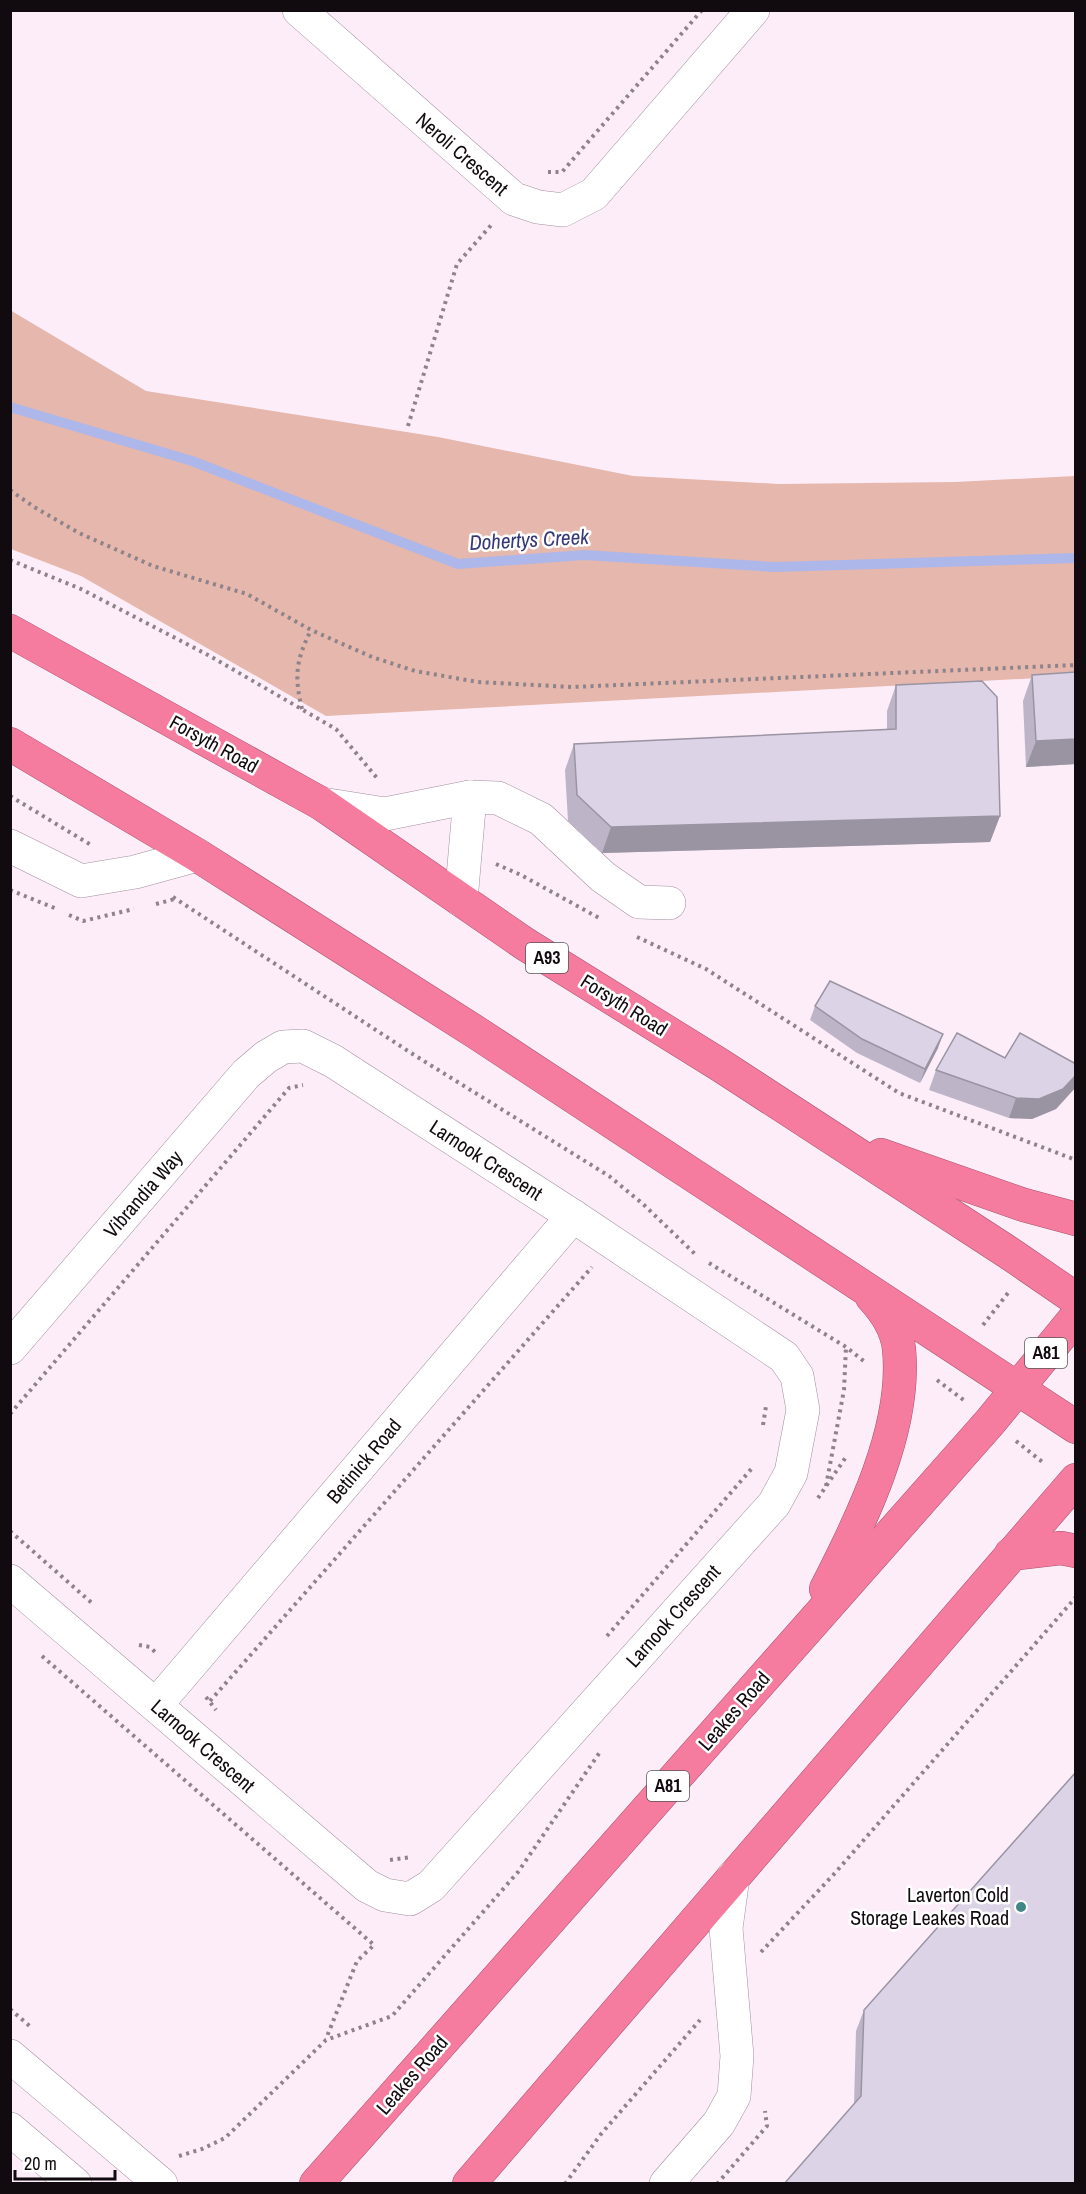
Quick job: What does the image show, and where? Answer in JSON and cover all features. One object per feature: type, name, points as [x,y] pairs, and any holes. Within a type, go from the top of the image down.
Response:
[{"type":"highway","name":"Forsyth Road","points":[[10,631],[322,804],[525,944],[720,1065],[1076,1299]]},
{"type":"highway","points":[[10,744],[197,855],[477,1033],[1076,1427]]},
{"type":"highway","points":[[831,1137],[1024,1205],[1076,1219]]},
{"type":"highway","points":[[805,1631],[846,1551],[879,1474],[898,1400],[899,1348],[894,1329],[883,1309],[861,1285]]},
{"type":"highway","name":"Leakes Road","points":[[316,2184],[805,1631],[1017,1389],[1076,1317]]},
{"type":"highway","points":[[469,2184],[1076,1480]]},
{"type":"highway","points":[[1011,1554],[1061,1548],[1076,1551]]},
{"type":"street","name":"Neroli Crescent","points":[[299,10],[514,199],[538,207],[563,210],[594,194],[753,10]]},
{"type":"street","points":[[322,804],[386,814],[470,797],[498,798],[541,819],[603,877],[639,902],[669,903]]},
{"type":"street","points":[[461,900],[470,797]]},
{"type":"street","points":[[10,846],[81,881],[135,872],[197,855]]},
{"type":"street","name":"Larnook Crescent","points":[[10,1581],[367,1886],[385,1895],[410,1899],[431,1886],[774,1504],[792,1473],[804,1410],[797,1376],[784,1357],[573,1216],[333,1061],[303,1046],[283,1047]]},
{"type":"street","name":"Vibrandia Way","points":[[10,1348],[246,1074],[266,1057],[283,1047]]},
{"type":"street","name":"Betinick Road","points":[[156,1705],[573,1216]]},
{"type":"street","points":[[666,2184],[719,2123],[734,2096],[737,2056],[726,1928],[733,1877]]},
{"type":"street","points":[[10,2056],[161,2184]]},
{"type":"street","points":[[10,2128],[75,2184]]},
{"type":"path","points":[[10,490],[33,507],[79,533],[153,566],[247,594],[311,630],[372,657],[415,671],[478,682],[572,687],[1076,664]]},
{"type":"path","points":[[10,560],[81,589],[208,655],[336,729],[379,782],[407,810]]},
{"type":"path","points":[[303,709],[296,672],[301,651],[311,630]]},
{"type":"path","points":[[10,796],[135,872],[411,1053],[609,1176],[643,1204],[698,1256]]},
{"type":"path","points":[[466,850],[521,875],[606,922]]},
{"type":"path","points":[[636,936],[706,969],[899,1093],[1076,1160]]},
{"type":"path","points":[[708,1262],[846,1347],[870,1366]]},
{"type":"path","points":[[210,1701],[596,1263]]},
{"type":"path","points":[[565,2184],[602,2134],[730,1986],[835,1873],[1076,1597]]},
{"type":"path","points":[[37,1652],[374,1945],[357,1961],[326,2040]]},
{"type":"shaded area","points":[[10,310],[146,391],[438,437],[633,476],[779,484],[955,482],[1075,476],[1075,676],[326,716],[81,576],[11,549]]},
{"type":"building","points":[[1076,672],[1076,739],[1036,741],[1032,675]]},
{"type":"building","points":[[982,681],[997,697],[1000,816],[611,827],[577,795],[574,744],[896,729],[896,685]]},
{"type":"building","points":[[830,981],[943,1034],[925,1069],[862,1039],[815,1006]]},
{"type":"building","points":[[957,1033],[1005,1058],[1020,1033],[1076,1064],[1076,1075],[1063,1089],[1039,1099],[1016,1098],[936,1070]]},
{"type":"building","name":"Laverton Cold Storage Leakes Road","points":[[1076,1772],[1076,2184],[784,2184],[861,2096],[864,2010]]},
{"type":"waterway","name":"Dohertys Creek","points":[[10,407],[192,461],[458,564],[585,555],[775,567],[1076,558]]},
{"type":"place","name":"Laverton Cold Storage Leakes Road","points":[[1021,1907]]}]
